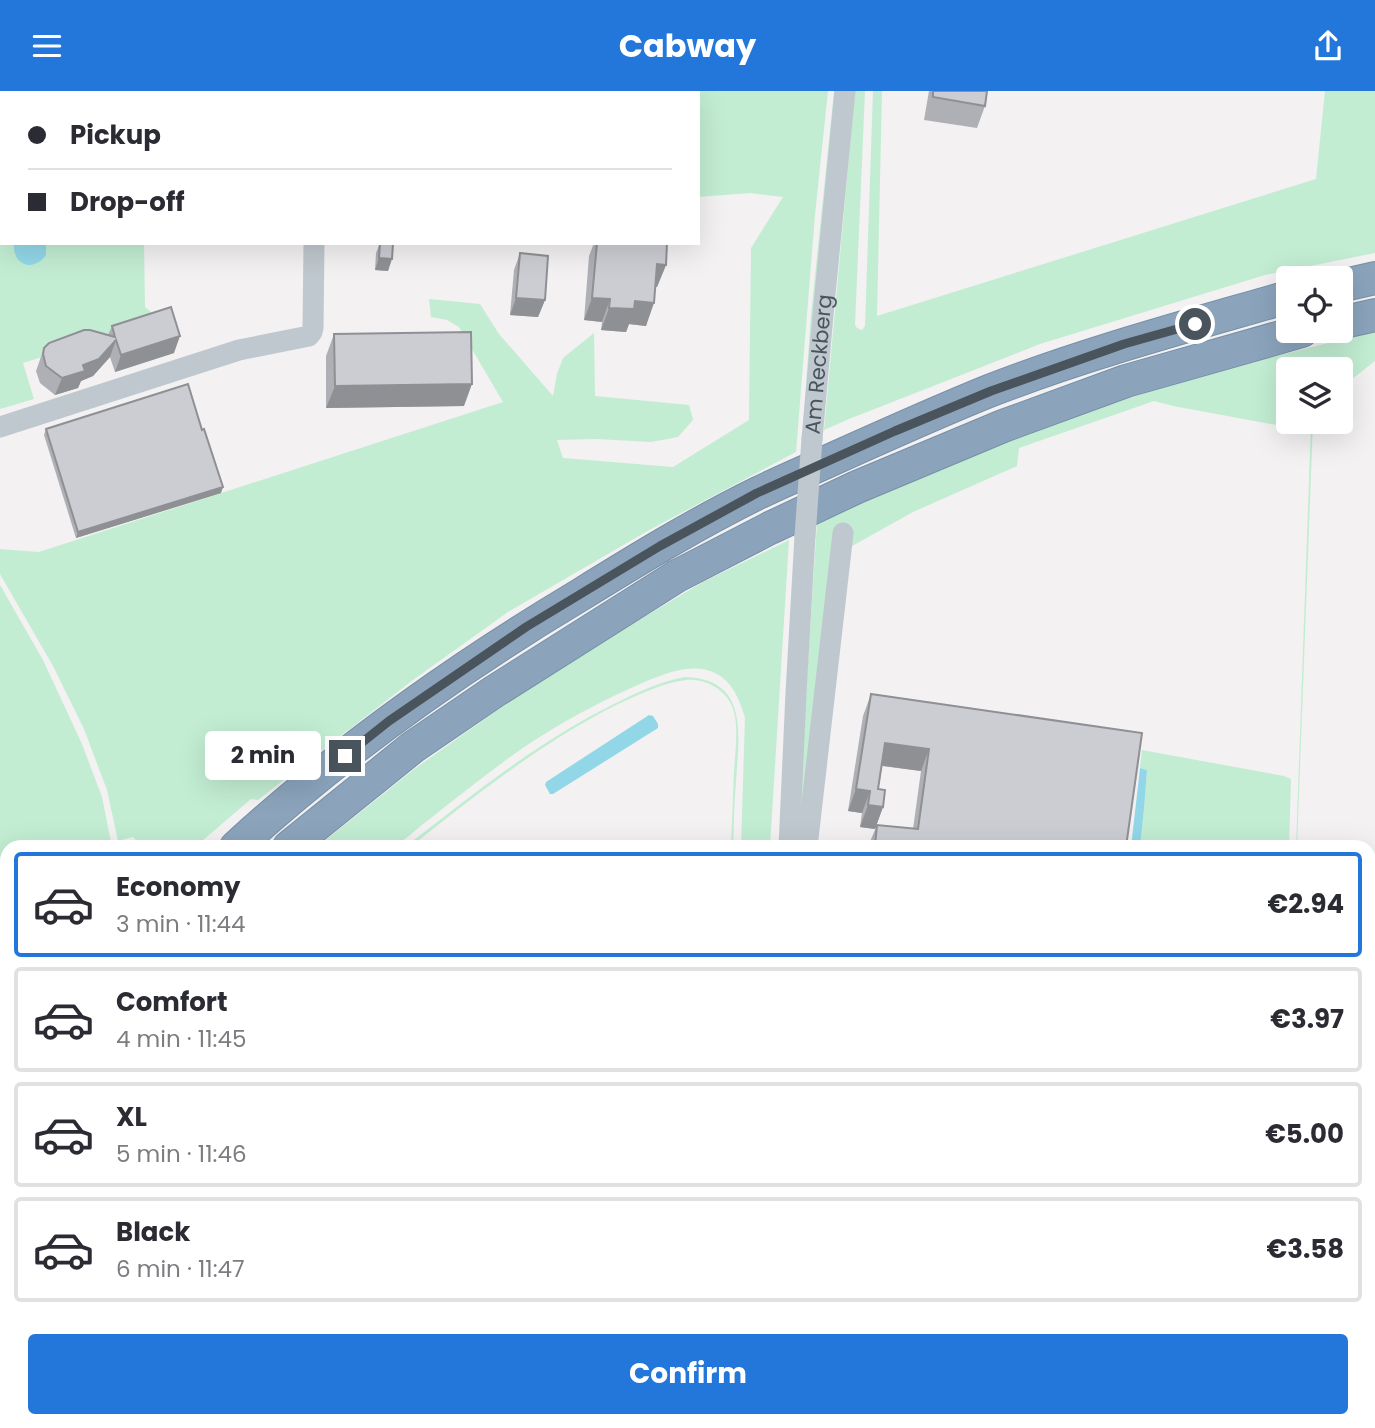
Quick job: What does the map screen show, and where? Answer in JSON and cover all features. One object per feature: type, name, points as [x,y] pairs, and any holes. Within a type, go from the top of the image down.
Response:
[{"type":"highway","points":[[1353,283],[1375,278]]},
{"type":"highway","points":[[244,840],[272,814],[382,727],[526,627],[649,553],[757,493],[991,391],[1124,344],[1276,300]]},
{"type":"highway","points":[[1353,320],[1375,315]]},
{"type":"highway","points":[[298,840],[413,747],[495,691],[677,576],[758,534],[857,487],[1003,426],[1126,381],[1276,338]]},
{"type":"street","name":"Am Reckberg","points":[[789,840],[812,439],[845,91]]},
{"type":"street","points":[[0,427],[239,350],[309,335],[313,328],[314,245]]},
{"type":"street","points":[[808,840],[843,533]]},
{"type":"green space","points":[[700,91],[828,91],[796,452],[651,529],[508,612],[413,680],[258,800],[251,799],[203,840],[136,840],[133,837],[118,840],[107,790],[84,729],[53,666],[0,574],[0,549],[39,552],[503,402],[459,327],[447,320],[431,317],[429,299],[480,304],[499,334],[553,396],[563,358],[594,333],[595,396],[689,405],[693,420],[678,437],[651,442],[557,440],[563,458],[673,467],[749,420],[751,248],[783,197],[750,193],[700,197]]},
{"type":"green space","points":[[834,91],[839,91],[802,439],[811,315]]},
{"type":"green space","points":[[855,91],[865,91],[855,325],[862,330],[865,326],[873,91],[882,91],[877,316],[1316,179],[1325,91],[1375,91],[1375,253],[1310,266],[1276,266],[1276,273],[1040,344],[824,430]]},
{"type":"green space","points":[[0,245],[144,245],[145,307],[165,324],[117,333],[23,363],[34,399],[0,409]]},
{"type":"green space","points":[[1375,332],[1375,361],[1353,378],[1353,357],[1276,357],[1276,425],[1154,401],[1019,448],[1017,466],[913,512],[845,550],[796,840],[817,523],[1028,433],[1113,403],[1200,377],[1329,343],[1353,343],[1353,337]]},
{"type":"green space","points":[[1311,434],[1313,434],[1297,840]]},
{"type":"green space","points":[[789,540],[770,840],[741,840],[745,718],[738,698],[720,676],[692,668],[671,672],[640,684],[597,704],[548,732],[492,770],[404,840],[326,840],[413,770],[551,672],[703,582]]},
{"type":"green space","points":[[0,585],[43,660],[82,744],[102,797],[111,840],[0,840]]},
{"type":"green space","points":[[684,677],[705,680],[720,687],[730,698],[736,712],[738,728],[733,840],[736,737],[734,711],[728,698],[718,689],[706,682],[686,680],[650,690],[588,720],[535,753],[419,840],[414,840],[506,770],[558,735],[631,696]]},
{"type":"green space","points":[[1142,750],[1291,779],[1289,840],[1141,840],[1147,770],[1140,768]]},
{"type":"water","points":[[14,245],[46,245],[46,255],[41,261],[30,265],[20,261],[14,251]]},
{"type":"water","points":[[649,715],[653,716],[658,728],[550,794],[546,782]]},
{"type":"water","points":[[1140,768],[1147,770],[1141,840],[1132,840]]},
{"type":"building","points":[[933,91],[987,91],[985,106],[933,97]]},
{"type":"building","points":[[380,245],[393,245],[392,259],[379,258]]},
{"type":"building","points":[[597,245],[667,245],[666,265],[657,264],[654,303],[635,301],[634,309],[609,308],[610,299],[592,298]]},
{"type":"building","points":[[520,253],[548,256],[545,300],[516,298]]},
{"type":"building","points":[[171,307],[180,336],[121,355],[116,340],[99,359],[83,365],[85,371],[62,378],[46,366],[43,354],[49,343],[84,330],[115,337],[112,326]]},
{"type":"building","points":[[471,332],[472,384],[335,386],[334,334]]},
{"type":"building","points":[[188,384],[223,487],[78,532],[46,429]]},
{"type":"building","points":[[871,694],[1142,733],[1127,840],[876,840],[877,825],[918,829],[929,749],[885,743],[878,789],[885,790],[883,807],[868,805],[870,791],[856,789]]},
{"type":"route","points":[[345,756],[389,721],[526,627],[660,546],[757,493],[991,391],[1124,344],[1195,324]]}]
